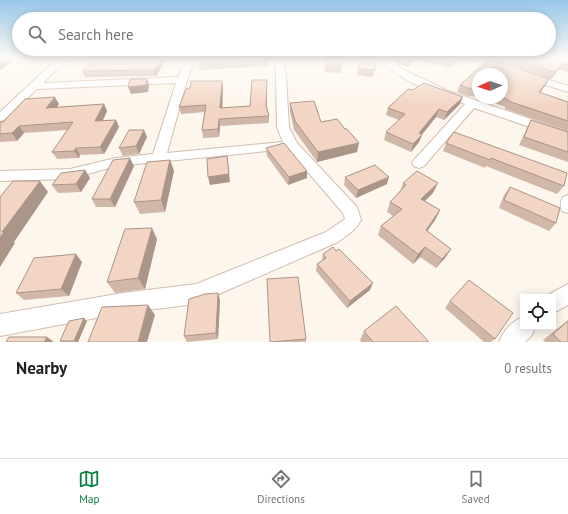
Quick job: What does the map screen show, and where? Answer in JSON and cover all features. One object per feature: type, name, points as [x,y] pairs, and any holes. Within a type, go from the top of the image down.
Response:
[{"type":"street","points":[[0,118],[47,74]]},
{"type":"street","points":[[159,157],[185,74]]},
{"type":"street","points":[[0,325],[123,303],[196,294],[332,237],[349,226],[353,220],[351,211],[291,145],[283,127],[281,74]]},
{"type":"street","points":[[404,74],[441,92],[472,103],[419,162]]},
{"type":"street","points":[[519,74],[568,89]]},
{"type":"street","points":[[34,86],[182,80]]},
{"type":"street","points":[[475,104],[568,136]]},
{"type":"street","points":[[0,176],[70,174],[116,162],[291,145]]},
{"type":"street","points":[[568,201],[568,207]]},
{"type":"street","points":[[556,301],[568,294]]},
{"type":"street","points":[[510,342],[521,330]]},
{"type":"building","points":[[472,74],[472,89],[460,85]]},
{"type":"building","points":[[508,74],[534,74],[549,79],[539,92],[568,102],[568,121],[508,101]]},
{"type":"building","points":[[130,79],[147,79],[146,85],[128,87]]},
{"type":"building","points":[[252,80],[267,80],[266,106],[269,116],[219,119],[218,129],[202,130],[206,105],[179,107],[186,89],[190,88],[191,81],[222,81],[220,108],[250,106]]},
{"type":"building","points":[[424,83],[463,97],[447,112],[439,109],[419,133],[422,135],[413,144],[386,132],[405,114],[388,108],[408,89],[413,90]]},
{"type":"building","points":[[55,97],[46,108],[104,104],[95,121],[116,120],[100,147],[76,148],[74,151],[52,152],[73,122],[19,126],[12,133],[0,134],[0,122],[3,122],[25,99]]},
{"type":"building","points":[[314,101],[321,122],[337,119],[359,143],[318,152],[295,121],[290,103]]},
{"type":"building","points":[[531,120],[568,132],[568,152],[524,137]]},
{"type":"building","points":[[129,130],[144,130],[136,146],[119,148]]},
{"type":"building","points":[[454,132],[567,173],[564,186],[491,158],[490,160],[446,143]]},
{"type":"building","points":[[284,143],[307,171],[289,177],[266,148]]},
{"type":"building","points":[[227,156],[229,174],[208,177],[207,159]]},
{"type":"building","points":[[130,158],[110,199],[92,199],[113,160]]},
{"type":"building","points":[[170,160],[161,200],[134,202],[147,162]]},
{"type":"building","points":[[375,165],[389,177],[358,190],[345,177]]},
{"type":"building","points":[[85,170],[76,184],[52,185],[61,173]]},
{"type":"building","points":[[417,171],[438,183],[421,199],[440,210],[426,230],[451,249],[442,259],[425,247],[418,254],[381,226],[402,209],[390,202],[406,185],[403,183]]},
{"type":"building","points":[[13,181],[40,181],[2,232],[4,232],[0,238],[0,197]]},
{"type":"building","points":[[510,187],[560,208],[556,223],[504,200]]},
{"type":"building","points":[[152,228],[138,278],[107,282],[125,229]]},
{"type":"building","points":[[333,247],[336,251],[339,249],[373,283],[350,301],[317,264],[326,258],[323,254]]},
{"type":"building","points":[[76,254],[61,289],[16,293],[34,258]]},
{"type":"building","points":[[298,277],[306,339],[270,342],[267,279]]},
{"type":"building","points":[[469,280],[513,313],[495,339],[450,301]]},
{"type":"building","points":[[218,293],[216,333],[184,336],[189,299],[205,294]]},
{"type":"building","points":[[148,305],[138,342],[88,342],[102,307]]},
{"type":"building","points":[[396,306],[429,342],[373,342],[364,331]]},
{"type":"building","points":[[84,318],[74,341],[60,341],[69,321]]},
{"type":"building","points":[[568,321],[568,342],[561,342],[553,334]]},
{"type":"building","points":[[9,337],[47,337],[44,342],[6,342]]}]
